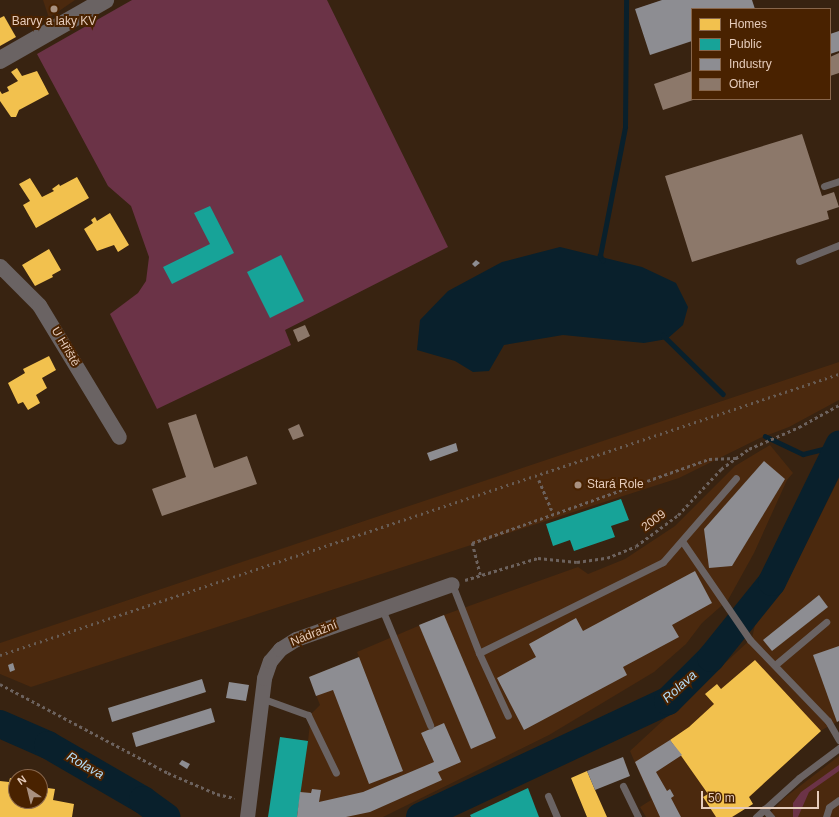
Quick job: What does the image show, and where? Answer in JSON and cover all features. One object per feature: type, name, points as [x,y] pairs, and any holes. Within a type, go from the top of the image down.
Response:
[{"type":"street","points":[[0,60],[105,0]]},
{"type":"street","name":"U Hřiště","points":[[0,266],[39,305],[119,437]]},
{"type":"street","name":"Nádražní","points":[[247,817],[247,801],[261,698],[270,662],[280,649],[296,639],[452,584]]},
{"type":"lane","points":[[824,186],[839,181]]},
{"type":"lane","points":[[799,261],[839,245]]},
{"type":"lane","points":[[479,653],[663,562],[736,478]]},
{"type":"lane","points":[[682,540],[750,640],[828,721],[839,740]]},
{"type":"lane","points":[[452,584],[479,653],[508,716]]},
{"type":"lane","points":[[382,609],[430,725]]},
{"type":"lane","points":[[775,665],[826,622]]},
{"type":"lane","points":[[261,698],[308,715],[336,773]]},
{"type":"lane","points":[[756,817],[799,778],[839,748]]},
{"type":"lane","points":[[623,786],[638,817]]},
{"type":"lane","points":[[548,796],[557,817]]},
{"type":"lane","points":[[826,817],[829,807],[839,800]]},
{"type":"lane","points":[[764,810],[771,817]]},
{"type":"path","name":"2009","points":[[452,584],[538,558],[577,562],[608,558],[636,546],[678,515],[721,469],[757,445],[780,436],[839,405]]},
{"type":"path","points":[[480,575],[472,543],[553,513],[709,459],[737,458]]},
{"type":"path","points":[[540,480],[553,513]]},
{"type":"path","points":[[0,684],[168,774],[217,794],[247,801]]},
{"type":"shaded area","name":"Barvy a laky KV","points":[[43,0],[75,0],[49,18]]},
{"type":"shaded area","points":[[132,0],[327,0],[448,247],[285,330],[291,345],[157,409],[110,314],[138,293],[146,281],[149,257],[131,206],[108,186],[37,54]]},
{"type":"shaded area","points":[[839,362],[839,400],[789,427],[760,438],[679,478],[31,687],[0,674],[0,643]]},
{"type":"shaded area","points":[[770,445],[793,473],[787,480],[754,553],[728,600],[702,623],[686,644],[654,672],[549,735],[383,817],[268,817],[280,737],[308,741],[311,714],[320,705],[309,677],[359,657],[357,652],[444,615],[578,567],[588,574],[625,559],[675,526],[735,466]]},
{"type":"shaded area","points":[[839,478],[839,721],[820,731],[749,798],[753,804],[733,817],[646,817],[640,807],[651,800],[630,751],[752,638],[757,616],[788,580]]},
{"type":"shaded area","points":[[839,756],[839,817],[767,817],[783,799]]},
{"type":"shaded area","points":[[839,765],[839,771],[809,792],[798,817],[793,817],[793,803],[801,792]]},
{"type":"water","points":[[560,247],[642,267],[676,283],[688,307],[683,325],[667,339],[644,343],[563,335],[504,345],[489,371],[473,372],[455,361],[417,350],[420,320],[448,291],[502,262]]},
{"type":"building: Homes","points":[[4,16],[16,37],[0,46],[0,18]]},
{"type":"building: Homes","points":[[17,68],[22,76],[37,71],[49,94],[19,110],[16,117],[11,117],[0,101],[0,91],[2,94],[9,91],[7,87],[18,81],[11,72]]},
{"type":"building: Homes","points":[[77,177],[89,198],[36,228],[23,205],[30,201],[19,184],[30,178],[42,197],[54,191],[52,189],[59,184],[60,186]]},
{"type":"building: Homes","points":[[110,213],[129,245],[118,252],[114,245],[97,251],[84,229],[93,223],[91,220],[95,217],[97,221]]},
{"type":"building: Homes","points":[[49,249],[61,270],[52,275],[53,277],[35,286],[22,265]]},
{"type":"building: Homes","points":[[49,356],[56,370],[42,378],[47,388],[36,395],[40,403],[28,410],[23,402],[18,404],[8,383],[25,373],[23,369]]},
{"type":"building: Homes","points":[[755,660],[821,731],[749,797],[753,804],[732,817],[716,817],[703,797],[708,794],[670,740],[689,727],[714,704],[705,694],[717,684],[721,689]]},
{"type":"building: Homes","points":[[587,771],[607,817],[587,817],[571,778]]},
{"type":"building: Homes","points":[[0,781],[8,782],[8,809],[48,809],[48,788],[55,789],[53,800],[74,804],[72,817],[0,817]]},
{"type":"building: Public","points":[[210,206],[234,253],[172,284],[163,267],[210,244],[194,213]]},
{"type":"building: Public","points":[[281,255],[304,301],[270,318],[247,272]]},
{"type":"building: Public","points":[[621,499],[629,520],[611,526],[615,537],[574,551],[570,540],[553,546],[546,524]]},
{"type":"building: Public","points":[[280,737],[308,741],[297,817],[268,817]]},
{"type":"building: Public","points":[[528,788],[539,817],[471,817],[470,815]]},
{"type":"building: Industry","points":[[662,0],[752,0],[755,8],[691,8],[691,41],[650,55],[635,9]]},
{"type":"building: Industry","points":[[839,31],[839,51],[831,54],[831,34]]},
{"type":"building: Industry","points":[[476,260],[480,263],[475,267],[472,264]]},
{"type":"building: Industry","points":[[456,443],[458,451],[430,461],[427,453]]},
{"type":"building: Industry","points":[[764,461],[785,479],[732,566],[709,568],[704,529]]},
{"type":"building: Industry","points":[[695,571],[712,603],[672,625],[679,637],[623,667],[627,675],[524,730],[497,678],[536,657],[529,644],[576,618],[583,631]]},
{"type":"building: Industry","points":[[819,595],[828,607],[772,651],[763,640]]},
{"type":"building: Industry","points":[[444,615],[496,738],[471,749],[419,625]]},
{"type":"building: Industry","points":[[839,646],[839,721],[837,722],[813,655]]},
{"type":"building: Industry","points":[[359,657],[403,771],[369,784],[333,690],[316,696],[309,677]]},
{"type":"building: Industry","points":[[13,663],[15,670],[10,672],[8,665]]},
{"type":"building: Industry","points":[[202,679],[206,692],[112,722],[108,708]]},
{"type":"building: Industry","points":[[229,682],[249,685],[246,701],[226,698]]},
{"type":"building: Industry","points":[[211,708],[215,722],[136,747],[132,733]]},
{"type":"building: Industry","points":[[444,723],[461,762],[438,772],[442,780],[370,812],[346,817],[297,817],[300,792],[311,793],[312,789],[321,790],[319,802],[363,792],[434,762],[421,733]]},
{"type":"building: Industry","points":[[670,740],[682,755],[656,772],[667,791],[670,789],[674,796],[671,798],[681,817],[660,817],[635,762]]},
{"type":"building: Industry","points":[[623,757],[630,776],[595,790],[587,771]]},
{"type":"building: Industry","points":[[182,760],[190,764],[187,769],[179,764]]},
{"type":"building: Other","points":[[839,53],[839,73],[831,76],[831,57]]},
{"type":"building: Other","points":[[691,71],[691,100],[693,100],[663,110],[654,84]]},
{"type":"building: Other","points":[[802,134],[822,196],[834,192],[839,207],[827,211],[829,219],[692,262],[665,176]]},
{"type":"building: Other","points":[[305,325],[310,336],[298,342],[293,330]]},
{"type":"building: Other","points":[[196,414],[214,468],[247,456],[257,484],[162,516],[152,489],[186,477],[168,423]]},
{"type":"building: Other","points":[[299,424],[304,436],[293,440],[288,429]]},
{"type":"waterway","points":[[603,261],[600,256],[625,127],[626,0]]},
{"type":"waterway","points":[[663,335],[723,394]]},
{"type":"waterway","points":[[765,436],[803,454],[839,445]]},
{"type":"waterway","name":"Rolava","points":[[420,817],[668,701],[711,658],[772,582],[839,445]]},
{"type":"waterway","name":"Rolava","points":[[0,724],[48,745],[143,800],[166,817]]},
{"type":"railway","points":[[0,655],[839,374]]},
{"type":"place","name":"Barvy a laky KV","points":[[54,9]]},
{"type":"place","name":"Stará Role","points":[[578,485]]}]
